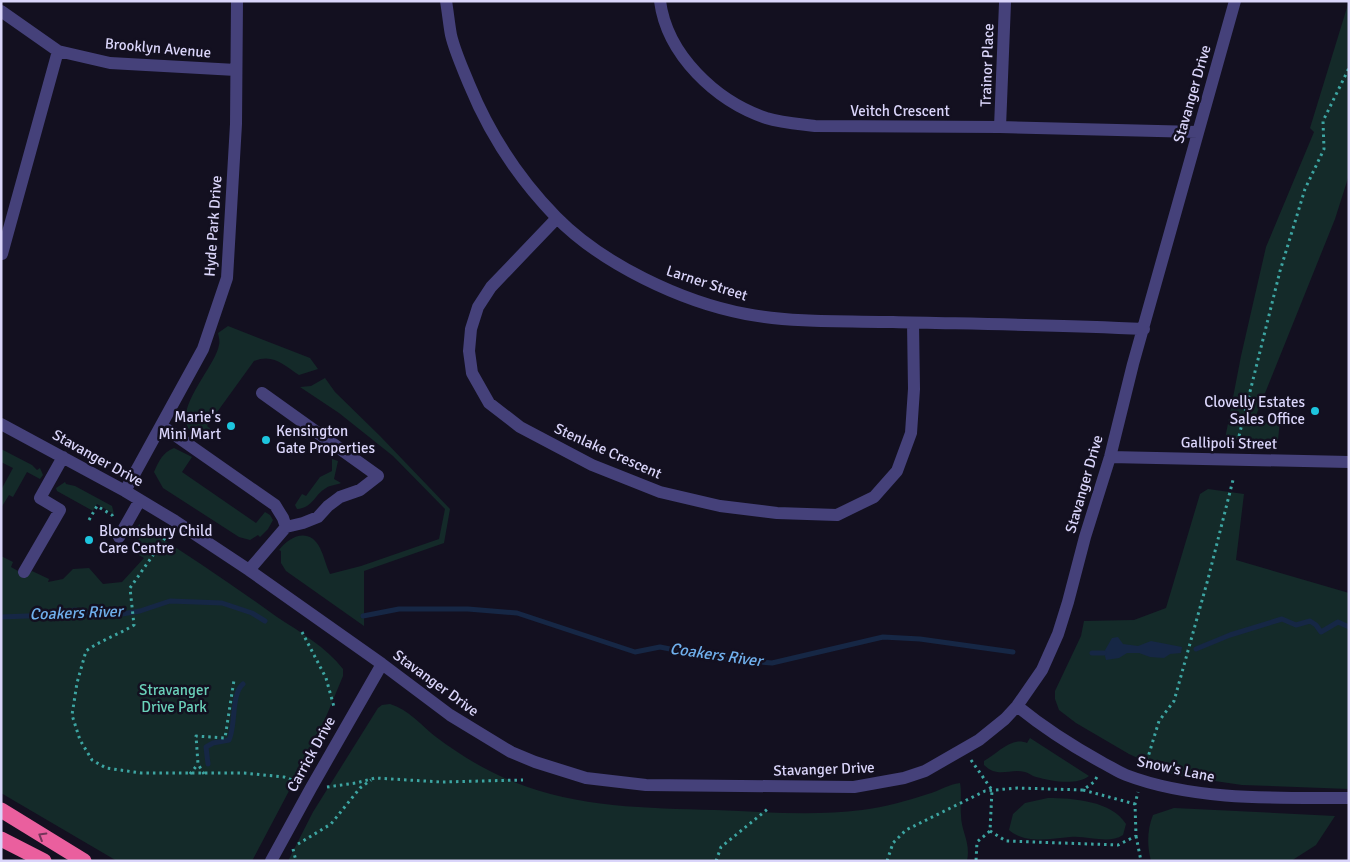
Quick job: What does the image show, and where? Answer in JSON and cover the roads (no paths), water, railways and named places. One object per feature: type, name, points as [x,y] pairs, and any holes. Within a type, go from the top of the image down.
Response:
[{"type":"highway","points":[[1,810],[84,861]]},
{"type":"highway","points":[[1,839],[44,861]]},
{"type":"street","name":"Hyde Park Drive","points":[[125,491],[203,349],[227,278],[236,124],[238,1]]},
{"type":"street","name":"Larner Street","points":[[446,1],[452,36],[479,109],[500,146],[523,179],[557,218],[592,247],[631,271],[661,286],[719,308],[748,314],[796,319],[1058,325],[1144,329]]},
{"type":"street","name":"Veitch Crescent","points":[[660,1],[670,32],[684,58],[701,78],[736,103],[766,118],[786,123],[815,126],[1000,127],[1198,132]]},
{"type":"street","name":"Stavanger Drive","points":[[1,424],[125,491],[250,570],[450,715],[511,752],[560,771],[586,778],[646,786],[854,787],[918,774],[963,750],[991,732],[1017,706],[1042,670],[1060,627],[1110,457],[1235,1]]},
{"type":"street","name":"Trainor Place","points":[[1000,127],[1005,3]]},
{"type":"street","name":"Brooklyn Avenue","points":[[1,11],[58,51],[110,63],[236,70]]},
{"type":"street","points":[[2,254],[58,51]]},
{"type":"street","name":"Stenlake Crescent","points":[[557,218],[491,287],[478,307],[471,329],[472,373],[489,403],[520,427],[592,465],[660,492],[720,506],[777,513],[836,515],[874,497],[897,471],[911,433],[914,389],[913,322]]},
{"type":"street","points":[[250,570],[286,527],[318,517],[340,497],[360,490],[378,476],[262,393]]},
{"type":"street","points":[[162,426],[275,505],[286,527]]},
{"type":"street","points":[[24,572],[60,510],[40,498],[63,457]]},
{"type":"street","name":"Gallipoli Street","points":[[1110,457],[1349,462]]},
{"type":"street","points":[[119,537],[140,500]]},
{"type":"street","name":"Carrick Drive","points":[[271,861],[382,664]]},
{"type":"street","name":"Snow's Lane","points":[[1017,706],[1042,726],[1103,763],[1126,775],[1164,786],[1222,795],[1274,798],[1349,798]]},
{"type":"water","points":[[1118,637],[1123,644],[1138,646],[1151,641],[1182,647],[1181,653],[1170,654],[1164,658],[1150,657],[1139,653],[1127,653],[1119,658],[1106,660],[1104,652],[1112,638]]},
{"type":"waterway","name":"Coakers River","points":[[1,617],[53,615],[75,610],[101,616],[116,615],[140,611],[170,601],[222,603],[252,613],[265,621]]},
{"type":"waterway","name":"Coakers River","points":[[363,616],[399,609],[468,609],[517,613],[635,652],[660,647],[715,658],[772,663],[883,637],[920,639],[1013,652]]},
{"type":"waterway","name":"Coakers River","points":[[1196,649],[1230,635],[1282,619],[1296,625],[1310,621],[1321,632],[1338,622],[1349,627]]},
{"type":"waterway","name":"Coakers River","points":[[1092,653],[1104,653]]},
{"type":"waterway","points":[[208,764],[206,747],[213,743],[229,740],[235,702],[239,689],[243,684]]},
{"type":"place","name":"Clovelly Estates Sales Office","points":[[1315,411]]},
{"type":"place","name":"Marie's Mini Mart","points":[[231,426]]},
{"type":"place","name":"Kensington Gate Properties","points":[[266,440]]},
{"type":"place","name":"Bloomsbury Child Care Centre","points":[[89,540]]},
{"type":"park label","name":"Stravanger Drive Park","points":[[174,698]]}]
